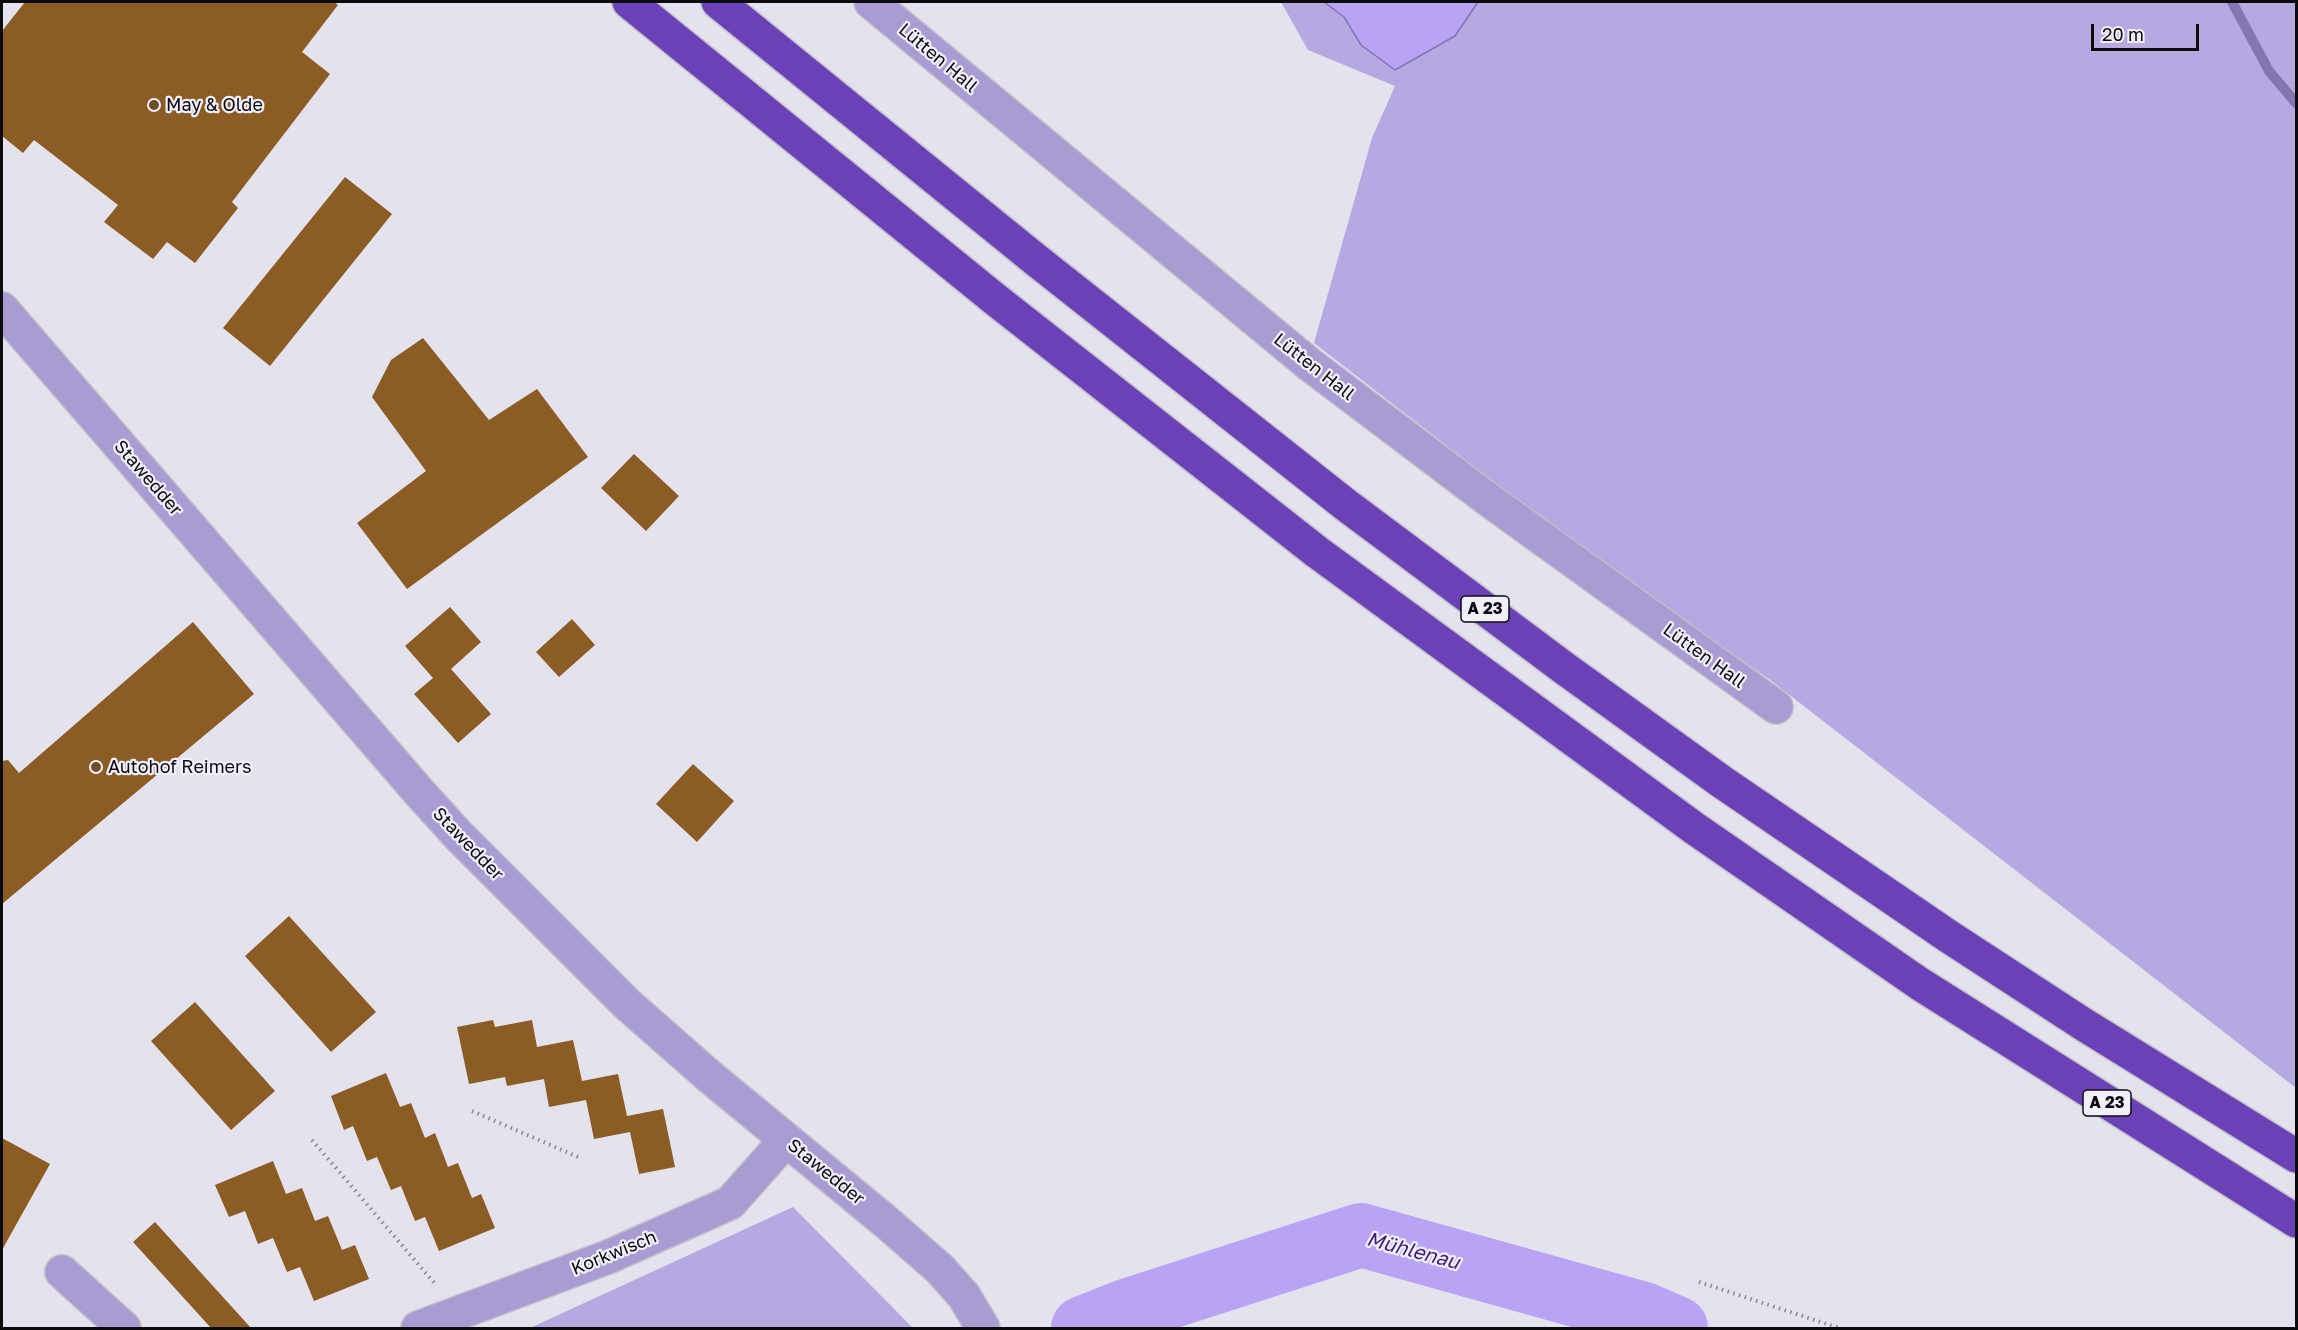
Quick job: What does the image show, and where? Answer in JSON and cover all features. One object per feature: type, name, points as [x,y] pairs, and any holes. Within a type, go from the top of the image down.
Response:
[{"type":"highway","name":"A 23","points":[[629,2],[1005,307],[1317,552],[1666,808],[1920,984],[2296,1221]]},
{"type":"highway","name":"A 23","points":[[718,2],[1046,268],[1346,505],[1564,669],[1722,782],[1958,943],[2092,1030],[2296,1156]]},
{"type":"street","name":"Lütten Hall","points":[[871,2],[1309,364],[1488,500],[1776,707]]},
{"type":"street","name":"Stawedder","points":[[2,309],[403,775],[458,835],[627,1004],[709,1076],[940,1269],[964,1296],[981,1325]]},
{"type":"street","name":"Korkwisch","points":[[418,1329],[608,1257],[730,1203],[786,1140]]},
{"type":"street","points":[[62,1272],[124,1329]]},
{"type":"path","points":[[472,1111],[578,1157]]},
{"type":"path","points":[[312,1140],[460,1313]]},
{"type":"path","points":[[1699,1282],[1839,1329]]},
{"type":"shaded area","points":[[1281,2],[2296,2],[2296,1088],[1769,679],[1620,580],[1314,343],[1372,138],[1395,86],[1308,50]]},
{"type":"shaded area","points":[[1324,2],[1478,2],[1455,36],[1395,70],[1361,45],[1344,17]]},
{"type":"shaded area","points":[[793,1207],[913,1328],[530,1328]]},
{"type":"building","name":"May & Olde","points":[[25,2],[334,2],[338,5],[302,52],[330,74],[232,202],[238,208],[195,263],[167,242],[153,259],[104,222],[118,205],[34,140],[23,153],[2,136],[2,31]]},
{"type":"building","points":[[345,177],[392,214],[270,366],[223,328]]},
{"type":"building","points":[[423,338],[489,420],[537,389],[588,457],[407,589],[357,523],[426,471],[372,397],[391,360]]},
{"type":"building","points":[[634,454],[679,496],[646,531],[601,488]]},
{"type":"building","points":[[450,607],[481,642],[451,669],[491,714],[458,743],[414,694],[433,678],[405,646]]},
{"type":"building","points":[[572,619],[595,645],[559,677],[536,652]]},
{"type":"building","name":"Autohof Reimers","points":[[193,622],[254,694],[2,904],[2,761],[8,760],[19,773]]},
{"type":"building","points":[[693,764],[734,801],[697,842],[656,804]]},
{"type":"building","points":[[289,916],[376,1012],[331,1052],[245,956]]},
{"type":"building","points":[[195,1002],[275,1091],[231,1130],[151,1041]]},
{"type":"building","points":[[493,1020],[495,1027],[532,1020],[537,1047],[573,1040],[582,1081],[618,1074],[627,1116],[663,1109],[675,1167],[639,1174],[630,1132],[594,1139],[586,1100],[549,1107],[544,1079],[507,1086],[505,1077],[469,1084],[457,1027]]},
{"type":"building","points":[[386,1073],[400,1107],[411,1103],[425,1138],[435,1133],[448,1167],[458,1163],[472,1198],[481,1194],[495,1228],[439,1251],[425,1217],[415,1221],[401,1186],[391,1190],[377,1157],[367,1161],[353,1126],[344,1130],[331,1096]]},
{"type":"building","points":[[2,1138],[50,1164],[2,1250]]},
{"type":"building","points":[[273,1161],[286,1194],[302,1188],[315,1221],[328,1216],[342,1250],[355,1245],[369,1279],[314,1301],[300,1267],[287,1272],[273,1238],[258,1244],[245,1211],[229,1217],[215,1185]]},
{"type":"building","points":[[155,1222],[251,1328],[211,1328],[133,1242]]},
{"type":"waterway","points":[[2232,2],[2269,71],[2296,103]]},
{"type":"waterway","name":"Mühlenau","points":[[1083,1328],[1126,1311],[1361,1235],[1644,1314],[1676,1328]]},
{"type":"place","name":"May & Olde","points":[[154,105]]},
{"type":"place","name":"Autohof Reimers","points":[[96,767]]}]
